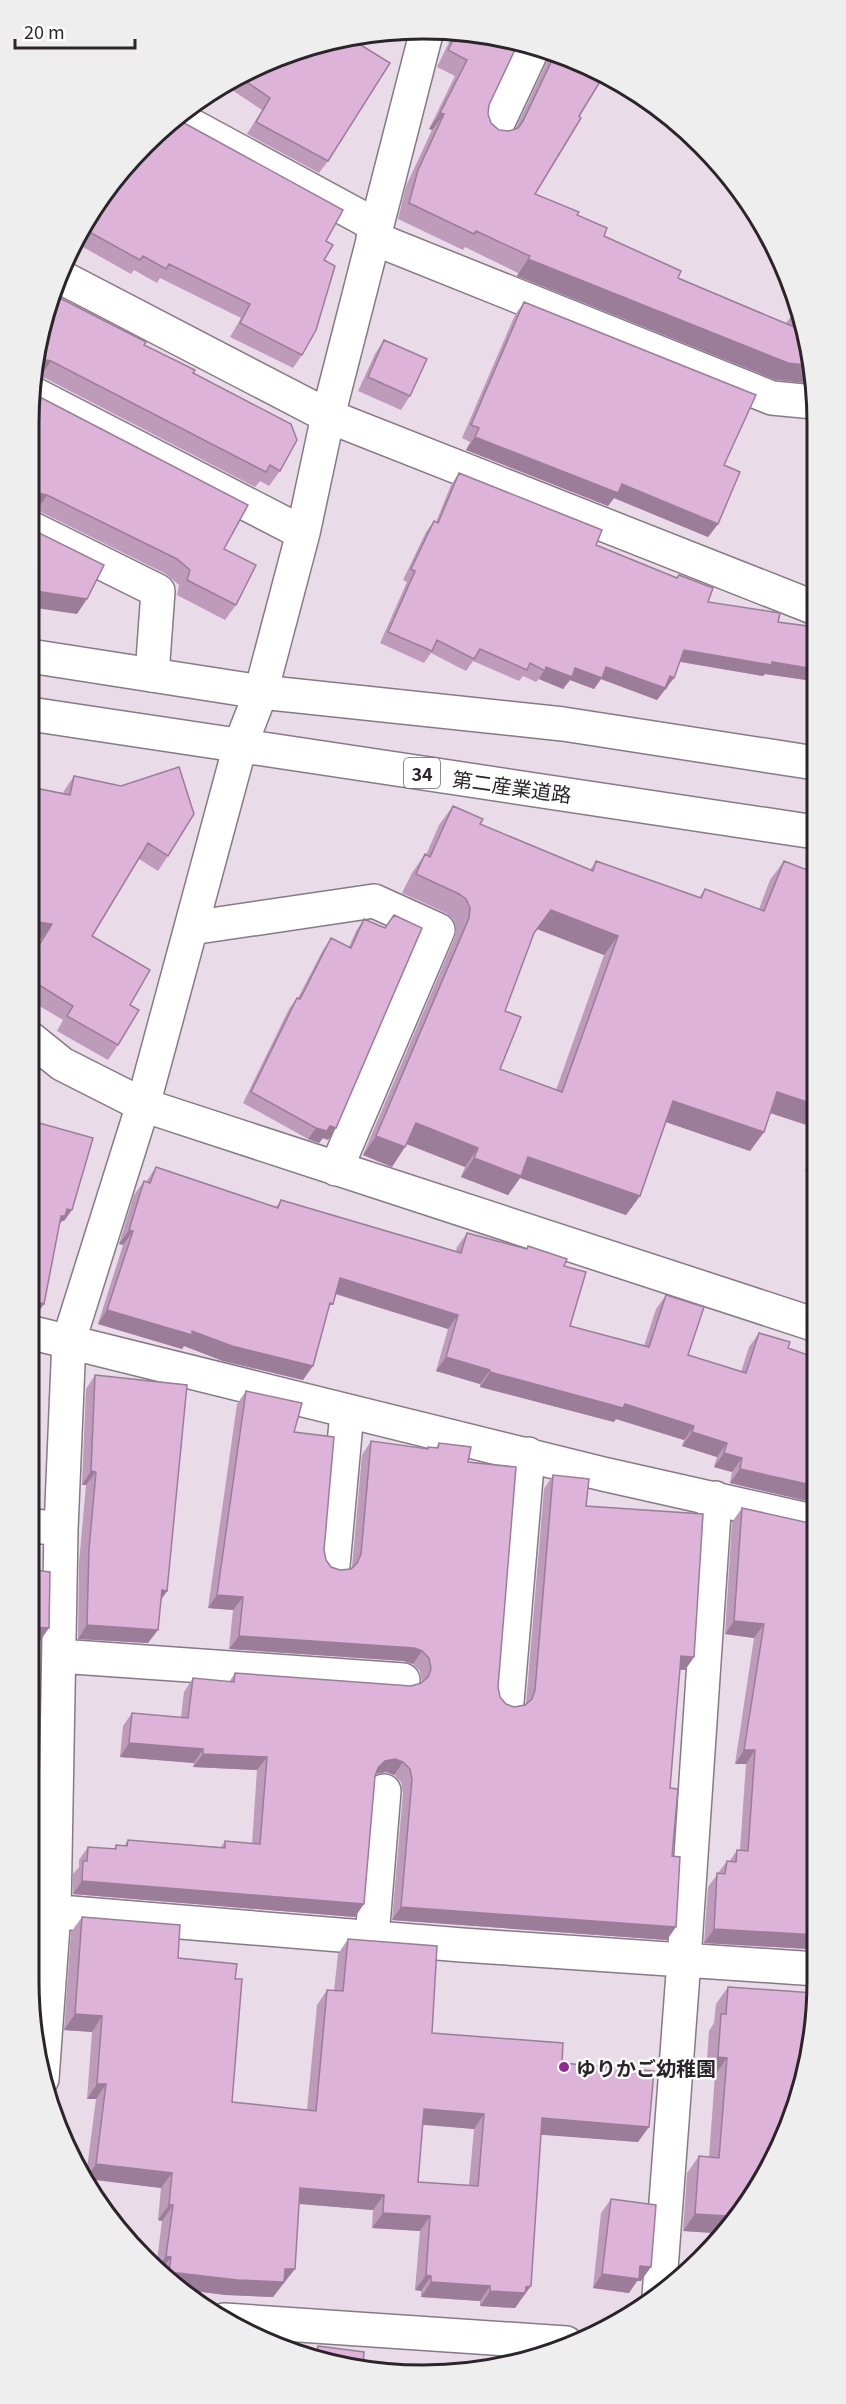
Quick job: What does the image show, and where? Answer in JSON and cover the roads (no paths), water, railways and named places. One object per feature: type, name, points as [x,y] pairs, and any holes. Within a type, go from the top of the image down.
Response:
[{"type":"street","points":[[43,2036],[45,1911],[59,1656],[47,1527],[69,1340],[143,1105],[240,746],[261,692],[303,533],[328,416],[425,39]]},
{"type":"street","points":[[495,129],[530,54]]},
{"type":"street","points":[[184,122],[375,232],[772,398],[806,401]]},
{"type":"street","points":[[67,280],[328,416],[807,605]]},
{"type":"street","points":[[40,397],[303,533]]},
{"type":"street","points":[[39,532],[158,591],[152,675]]},
{"type":"street","points":[[39,657],[261,692],[564,724],[807,762]]},
{"type":"street","name":"第二産業道路","points":[[39,715],[807,831]]},
{"type":"street","points":[[191,928],[374,901],[438,930],[336,1169]]},
{"type":"street","points":[[39,1045],[62,1064],[143,1105],[807,1322]]},
{"type":"street","points":[[39,1334],[603,1474],[807,1520]]},
{"type":"street","points":[[333,1565],[347,1412]]},
{"type":"street","points":[[507,1702],[528,1454]]},
{"type":"street","points":[[659,2284],[684,1960],[715,1498]]},
{"type":"street","points":[[59,1656],[403,1680]]},
{"type":"street","points":[[372,1937],[384,1791]]},
{"type":"street","points":[[45,1911],[807,1968]]},
{"type":"street","points":[[246,2321],[554,2342]]},
{"type":"place","name":"ゆりかご幼稚園","points":[[564,2067]]}]
